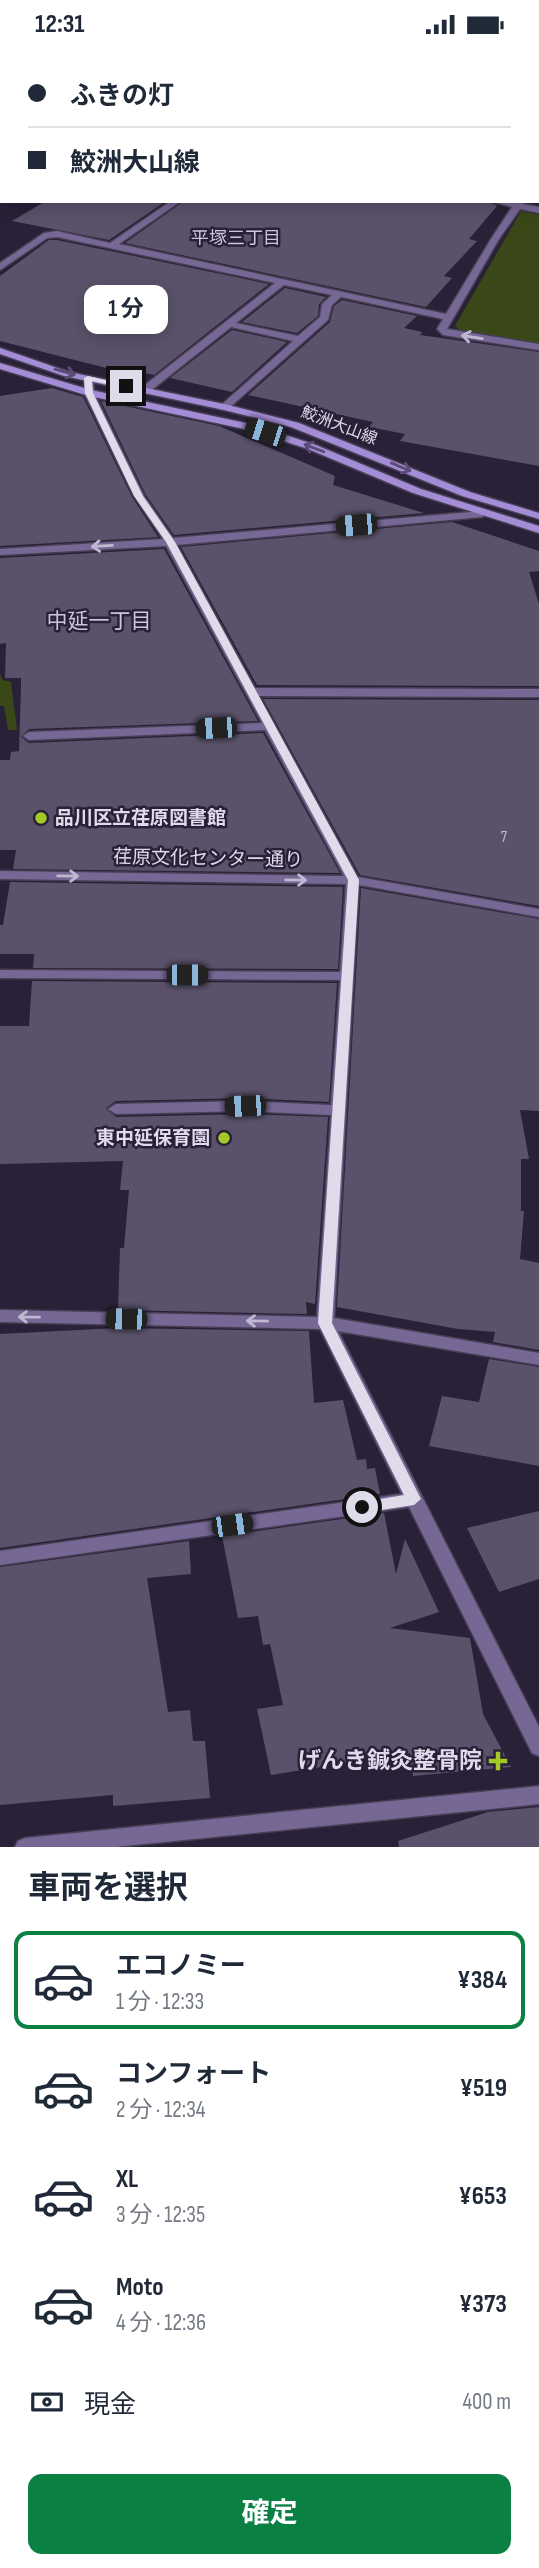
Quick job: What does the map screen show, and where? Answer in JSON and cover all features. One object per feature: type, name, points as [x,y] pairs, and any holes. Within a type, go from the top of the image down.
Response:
[{"type":"main road","name":"鮫洲大山線","points":[[0,351],[88,378],[224,407],[316,433],[466,493],[539,516]]},
{"type":"main road","name":"鮫洲大山線","points":[[0,366],[89,393],[251,427],[312,447],[417,491],[482,514],[539,530]]},
{"type":"street","points":[[111,246],[174,203]]},
{"type":"street","points":[[539,210],[518,204],[442,329],[446,333],[539,347]]},
{"type":"street","points":[[0,267],[44,236],[57,234],[448,317]]},
{"type":"street","points":[[145,390],[282,282]]},
{"type":"street","points":[[224,407],[325,318],[327,304],[340,294]]},
{"type":"street","points":[[229,324],[301,340]]},
{"type":"street","points":[[88,378],[89,393],[139,496],[170,542],[353,880],[325,1323],[539,1747]]},
{"type":"street","points":[[0,552],[170,542],[482,514]]},
{"type":"street","points":[[251,692],[539,693]]},
{"type":"street","points":[[29,736],[269,726]]},
{"type":"street","name":"荏原文化センター通り","points":[[0,875],[353,880],[539,913]]},
{"type":"street","points":[[0,974],[347,976]]},
{"type":"street","points":[[116,1109],[245,1106],[339,1110]]},
{"type":"street","points":[[0,1316],[325,1323],[539,1359]]},
{"type":"street","points":[[0,1558],[414,1499]]},
{"type":"street","points":[[25,1847],[539,1795]]},
{"type":"green space","points":[[521,211],[539,215],[539,343],[462,332],[455,326]]},
{"type":"green space","points":[[0,674],[3,680],[11,682],[17,730],[8,730],[4,706],[0,706]]},
{"type":"building","points":[[43,203],[163,203],[109,240],[12,221]]},
{"type":"building","points":[[181,203],[492,203],[497,206],[469,239],[477,241],[444,276],[452,278],[426,307],[125,243]]},
{"type":"building","points":[[49,240],[269,284],[154,375],[131,370],[130,374],[0,341],[0,276]]},
{"type":"building","points":[[285,288],[326,297],[319,304],[318,316],[297,333],[242,322]]},
{"type":"building","points":[[342,300],[417,316],[404,328],[422,332],[420,335],[539,352],[539,466],[400,441],[405,434],[369,427],[373,422],[248,395],[330,322],[334,306]]},
{"type":"building","points":[[232,330],[287,342],[232,392],[170,378]]},
{"type":"building","points":[[52,388],[83,397],[132,497],[158,537],[0,546],[0,396]]},
{"type":"building","points":[[101,401],[219,426],[335,476],[333,485],[424,513],[174,535],[146,495]]},
{"type":"building","points":[[452,522],[539,551],[539,571],[529,572],[539,604],[539,686],[257,685],[181,547]]},
{"type":"building","points":[[164,549],[258,721],[29,729],[21,737],[29,743],[263,733],[340,873],[13,869],[16,850],[0,850],[0,760],[10,760],[11,752],[19,751],[21,678],[5,678],[6,643],[0,644],[0,558]]},
{"type":"building","points":[[263,699],[539,700],[539,906],[360,875]]},
{"type":"building","points":[[10,882],[343,887],[338,969],[33,968],[34,954],[0,954],[0,925],[3,925]]},
{"type":"building","points":[[361,888],[539,919],[539,1111],[520,1110],[529,1159],[521,1159],[521,1211],[524,1211],[520,1259],[539,1263],[539,1350],[493,1342],[495,1332],[458,1329],[337,1307]]},
{"type":"building","points":[[32,981],[337,983],[329,1102],[245,1098],[116,1101],[106,1108],[116,1117],[245,1114],[328,1117],[315,1304],[306,1302],[307,1314],[118,1310],[120,1248],[124,1248],[129,1190],[120,1190],[123,1161],[0,1164],[0,1026],[29,1026]]},
{"type":"building","points":[[118,1328],[309,1331],[314,1403],[343,1400],[357,1460],[366,1459],[367,1469],[375,1468],[380,1494],[0,1548],[0,1334]]},
{"type":"building","points":[[489,1359],[539,1367],[539,1466],[429,1446],[442,1396],[479,1402]]},
{"type":"building","points":[[539,1511],[539,1579],[499,1592],[467,1528]]},
{"type":"building","points":[[384,1513],[396,1574],[405,1539],[439,1612],[390,1628],[470,1638],[483,1714],[511,1767],[413,1776],[410,1753],[271,1775],[257,1709],[283,1705],[270,1644],[263,1645],[258,1616],[238,1618],[222,1536]]},
{"type":"building","points":[[189,1541],[191,1574],[147,1578],[168,1712],[190,1710],[193,1741],[205,1741],[210,1798],[113,1806],[113,1795],[0,1805],[0,1567]]},
{"type":"building","points":[[539,1807],[539,1847],[399,1847],[398,1841],[488,1812]]},
{"type":"place","name":"品川区立荏原図書館","points":[[41,818]]},
{"type":"place","name":"東中延保育園","points":[[224,1138]]},
{"type":"place","name":"げんき鍼灸整骨院","points":[[498,1761]]},
{"type":"district","name":"平塚三丁目","points":[[236,238]]},
{"type":"district","name":"中延一丁目","points":[[99,621]]},
{"type":"route","points":[[126,386],[88,378],[89,393],[139,496],[170,542],[353,880],[325,1323],[414,1499],[362,1507]]}]
